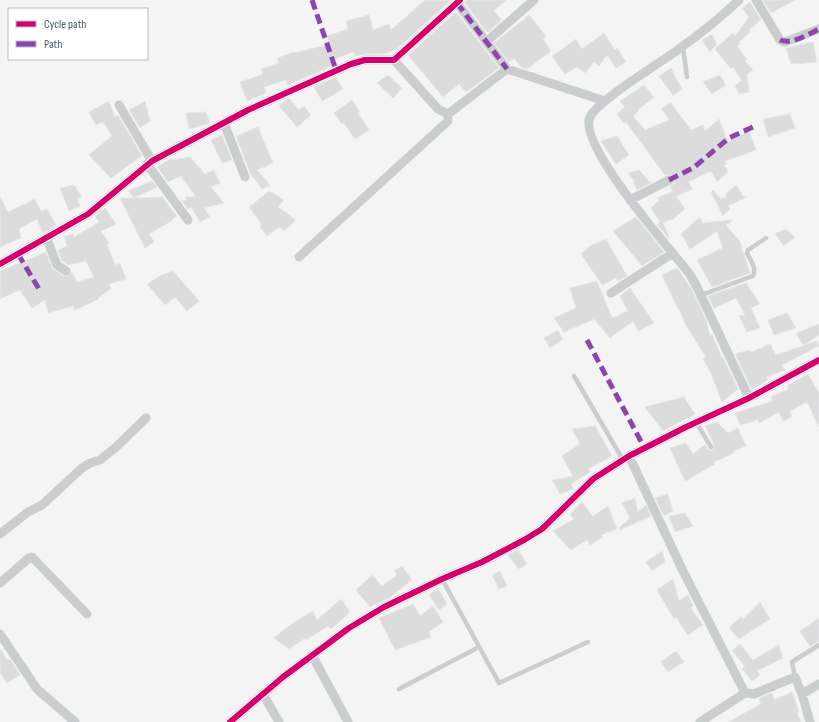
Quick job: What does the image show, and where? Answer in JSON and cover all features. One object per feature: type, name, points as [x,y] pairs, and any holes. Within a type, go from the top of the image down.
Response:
[{"type":"street","points":[[486,42],[534,0]]},
{"type":"street","points":[[739,0],[683,47],[605,101],[590,117],[589,132],[598,151],[630,200],[689,273],[701,295],[749,398]]},
{"type":"street","points":[[756,0],[780,40],[785,42],[819,29]]},
{"type":"street","points":[[0,264],[47,239],[88,214],[150,163],[224,123],[262,104],[351,64],[365,60],[394,60],[458,2],[507,69],[605,101]]},
{"type":"street","points":[[394,60],[438,109],[448,114]]},
{"type":"street","points":[[448,114],[507,69]]},
{"type":"street","points":[[119,105],[150,163],[188,220]]},
{"type":"street","points":[[298,257],[448,121],[448,114]]},
{"type":"street","points":[[224,123],[245,177]]},
{"type":"street","points":[[630,200],[669,180]]},
{"type":"street","points":[[47,239],[56,265],[66,271]]},
{"type":"street","points":[[611,293],[673,253]]},
{"type":"street","points":[[230,722],[312,655],[354,624],[384,607],[442,579],[482,562],[542,529],[593,479],[626,458],[696,422],[749,398],[819,360]]},
{"type":"street","points":[[0,534],[28,512],[42,505],[82,468],[100,460],[115,448],[146,418]]},
{"type":"street","points":[[626,458],[745,693]]},
{"type":"street","points":[[0,583],[29,558],[32,558],[88,614]]},
{"type":"street","points":[[0,634],[37,689],[75,722]]},
{"type":"street","points":[[312,655],[348,722]]},
{"type":"street","points":[[700,722],[745,693],[754,694],[795,677],[802,694],[810,722]]},
{"type":"street","points":[[802,694],[819,684]]},
{"type":"street","points":[[263,694],[279,722]]},
{"type":"lane","points":[[683,47],[687,77]]},
{"type":"lane","points":[[701,295],[753,276],[755,272],[747,253],[748,250],[766,238]]},
{"type":"lane","points":[[574,376],[626,458]]},
{"type":"lane","points":[[696,422],[711,447]]},
{"type":"lane","points":[[442,579],[499,683],[588,642]]},
{"type":"lane","points":[[795,677],[792,662],[819,645]]},
{"type":"lane","points":[[399,690],[479,647]]},
{"type":"building","points":[[425,0],[451,0],[397,49],[383,54],[365,54],[356,56],[354,52],[331,60],[332,66],[288,85],[286,80],[264,87],[266,93],[247,101],[240,82],[263,74],[261,69],[279,63],[277,58],[294,52],[330,44],[327,36],[348,29],[346,21],[369,15],[373,30],[389,24],[391,30]]},
{"type":"building","points":[[466,0],[506,0],[494,11],[502,20],[487,33],[465,3]]},
{"type":"building","points":[[763,0],[795,0],[771,13]]},
{"type":"building","points":[[750,2],[761,20],[749,30],[750,32],[739,42],[740,44],[737,46],[747,59],[745,61],[753,70],[747,74],[749,92],[739,94],[735,86],[742,80],[733,67],[731,69],[715,49],[733,33],[735,36],[749,17],[742,8]]},
{"type":"building","points":[[456,12],[499,68],[466,92],[459,84],[443,97],[408,55]]},
{"type":"building","points":[[529,15],[546,36],[543,39],[551,51],[527,69],[521,67],[514,58],[509,62],[494,43]]},
{"type":"building","points":[[604,33],[615,50],[617,48],[626,62],[616,68],[607,55],[599,66],[594,62],[585,73],[577,67],[565,74],[552,56],[576,39],[582,49]]},
{"type":"building","points":[[712,34],[717,44],[710,52],[702,40]]},
{"type":"building","points":[[813,42],[817,62],[791,64],[786,48]]},
{"type":"building","points":[[671,68],[682,89],[673,95],[659,76]]},
{"type":"building","points":[[388,75],[402,88],[393,98],[377,83]]},
{"type":"building","points":[[720,75],[726,85],[712,94],[703,82]]},
{"type":"building","points":[[336,77],[343,89],[322,101],[314,87]]},
{"type":"building","points":[[644,85],[654,97],[633,116],[645,130],[669,120],[661,108],[671,103],[691,130],[703,125],[705,131],[719,119],[728,142],[749,131],[756,150],[725,161],[727,164],[724,165],[728,172],[717,182],[711,171],[688,182],[693,189],[676,196],[685,209],[672,220],[671,219],[663,223],[669,236],[668,238],[657,224],[660,222],[651,208],[659,200],[657,198],[672,192],[674,194],[670,186],[674,183],[674,178],[670,174],[665,175],[626,122],[624,123],[617,114],[625,107],[620,101]]},
{"type":"building","points":[[289,98],[299,110],[304,106],[311,115],[297,127],[279,106]]},
{"type":"building","points":[[352,100],[369,130],[355,139],[344,123],[342,124],[334,113]]},
{"type":"building","points":[[109,101],[115,117],[118,115],[142,156],[111,178],[89,155],[112,136],[103,122],[96,125],[89,112]]},
{"type":"building","points":[[145,101],[150,121],[140,128],[129,110]]},
{"type":"building","points":[[206,112],[210,123],[189,129],[186,113]]},
{"type":"building","points":[[790,114],[795,128],[768,137],[763,119]]},
{"type":"building","points":[[258,127],[273,163],[257,170],[270,185],[262,189],[250,173],[236,136]]},
{"type":"building","points":[[222,135],[232,160],[222,163],[211,140]]},
{"type":"building","points":[[617,136],[629,155],[616,164],[601,141]]},
{"type":"building","points":[[190,157],[205,174],[214,170],[220,183],[211,187],[224,203],[204,208],[210,217],[200,222],[191,207],[188,209],[181,200],[187,201],[185,197],[196,197],[181,176],[168,182],[157,167],[172,158],[172,160]]},
{"type":"building","points":[[639,170],[651,183],[637,190],[633,182],[635,182],[628,173]]},
{"type":"building","points":[[152,181],[157,187],[134,198],[128,191]]},
{"type":"building","points":[[74,185],[82,197],[77,199],[80,206],[69,211],[60,188]]},
{"type":"building","points":[[736,185],[743,196],[746,197],[728,206],[730,209],[723,216],[711,192],[713,190],[721,199],[727,198],[725,195]]},
{"type":"building","points":[[269,191],[284,200],[278,207],[296,220],[284,231],[280,227],[267,236],[260,227],[262,225],[249,207]]},
{"type":"building","points":[[0,197],[8,212],[35,199],[41,211],[47,209],[56,225],[43,233],[37,219],[19,229],[21,238],[0,247]]},
{"type":"building","points":[[162,197],[177,216],[172,219],[173,220],[149,234],[154,242],[145,248],[120,198]]},
{"type":"building","points":[[105,208],[116,224],[101,231],[109,243],[107,244],[115,265],[120,263],[126,279],[109,284],[111,289],[98,298],[99,299],[75,310],[73,306],[48,313],[45,300],[32,308],[20,290],[0,299],[0,271],[46,252],[52,268],[63,276],[68,276],[72,272],[77,282],[94,277],[86,261],[68,265],[62,261],[58,250],[67,246],[64,236],[73,234],[74,237],[99,222],[95,216]]},
{"type":"building","points":[[636,217],[664,252],[642,266],[613,231]]},
{"type":"building","points":[[700,217],[703,223],[733,220],[726,225],[740,242],[750,273],[712,287],[697,260],[723,248],[717,231],[690,249],[681,234]]},
{"type":"building","points":[[786,229],[795,237],[784,246],[775,234]]},
{"type":"building","points":[[606,239],[627,276],[618,281],[616,278],[602,285],[581,254],[590,246]]},
{"type":"building","points":[[677,268],[691,288],[706,320],[710,336],[712,334],[722,358],[723,357],[738,389],[722,402],[711,373],[703,359],[706,357],[685,324],[679,308],[678,309],[662,275]]},
{"type":"building","points":[[173,271],[199,301],[187,311],[175,297],[165,305],[147,284],[162,275]]},
{"type":"building","points":[[597,281],[612,318],[628,311],[620,296],[630,288],[654,323],[638,331],[633,321],[610,338],[594,319],[564,332],[554,318],[576,308],[570,288]]},
{"type":"building","points":[[746,283],[760,304],[751,308],[760,328],[747,332],[739,316],[745,315],[736,298],[714,308],[708,296]]},
{"type":"building","points":[[787,313],[796,328],[774,335],[768,320]]},
{"type":"building","points":[[819,324],[819,335],[803,345],[796,333]]},
{"type":"building","points":[[558,330],[563,339],[550,348],[544,338]]},
{"type":"building","points":[[817,341],[819,346],[782,365],[785,370],[766,377],[768,380],[752,390],[735,354],[750,350],[751,352],[770,344],[776,355]]},
{"type":"building","points":[[808,374],[819,393],[819,427],[807,402],[790,411],[792,417],[783,421],[779,412],[759,423],[758,420],[740,425],[735,413],[773,401],[771,397],[789,389],[787,386]]},
{"type":"building","points":[[684,397],[695,414],[663,431],[645,407]]},
{"type":"building","points":[[717,422],[728,433],[738,428],[746,446],[733,451],[734,453],[714,462],[715,464],[685,481],[670,448],[686,443],[693,454],[705,445],[709,450],[713,450],[714,445],[705,426]]},
{"type":"building","points":[[595,426],[612,456],[588,469],[590,472],[571,484],[574,489],[560,494],[552,480],[573,476],[562,456],[580,444],[572,429]]},
{"type":"building","points":[[668,494],[673,511],[664,516],[655,498]]},
{"type":"building","points":[[635,498],[638,512],[646,505],[651,516],[620,530],[619,528],[630,518],[622,503]]},
{"type":"building","points":[[582,502],[593,516],[608,506],[617,529],[601,535],[603,537],[590,545],[587,540],[571,550],[553,531],[574,519],[570,514]]},
{"type":"building","points":[[685,513],[693,526],[675,532],[669,516]]},
{"type":"building","points":[[518,550],[527,564],[519,569],[508,555]]},
{"type":"building","points":[[662,551],[665,562],[652,571],[646,562]]},
{"type":"building","points":[[402,566],[412,580],[389,598],[370,607],[356,590],[372,575],[382,586],[397,575],[394,571]]},
{"type":"building","points":[[500,571],[507,586],[499,589],[492,575]]},
{"type":"building","points":[[673,579],[679,601],[688,595],[693,606],[691,608],[703,625],[688,635],[676,617],[674,619],[657,590]]},
{"type":"building","points":[[438,588],[447,604],[439,610],[429,595]]},
{"type":"building","points":[[341,599],[350,612],[331,629],[328,626],[306,640],[305,638],[289,649],[274,638],[290,625],[313,611],[317,620]]},
{"type":"building","points":[[760,602],[770,619],[739,639],[729,628],[741,617],[743,619]]},
{"type":"building","points":[[413,604],[420,616],[433,606],[443,622],[429,632],[431,637],[395,650],[379,618]]},
{"type":"building","points":[[819,618],[819,641],[810,646],[800,631]]},
{"type":"building","points":[[740,644],[753,660],[779,645],[783,658],[757,671],[760,675],[752,681],[742,669],[745,666],[732,651]]},
{"type":"building","points":[[0,649],[8,660],[10,659],[20,675],[7,683],[0,673]]},
{"type":"building","points":[[676,651],[684,662],[668,672],[661,662]]},
{"type":"building","points":[[792,692],[799,712],[797,713],[801,722],[728,722],[761,704],[759,698],[772,693],[774,700]]},
{"type":"marked path","points":[[312,0],[336,70]]},
{"type":"marked path","points":[[457,3],[507,69]]},
{"type":"marked path","points":[[780,40],[795,40],[819,29]]},
{"type":"marked path","points":[[669,180],[693,168],[729,138],[757,125]]},
{"type":"marked path","points":[[18,254],[39,289]]},
{"type":"marked path","points":[[587,340],[645,449]]},
{"type":"cycle path","points":[[0,264],[88,214],[152,161],[248,110],[351,64],[365,60],[394,60],[460,0]]},
{"type":"cycle path","points":[[230,722],[283,677],[349,628],[384,607],[442,579],[482,562],[542,529],[593,479],[629,456],[686,427],[749,398],[819,360]]}]
